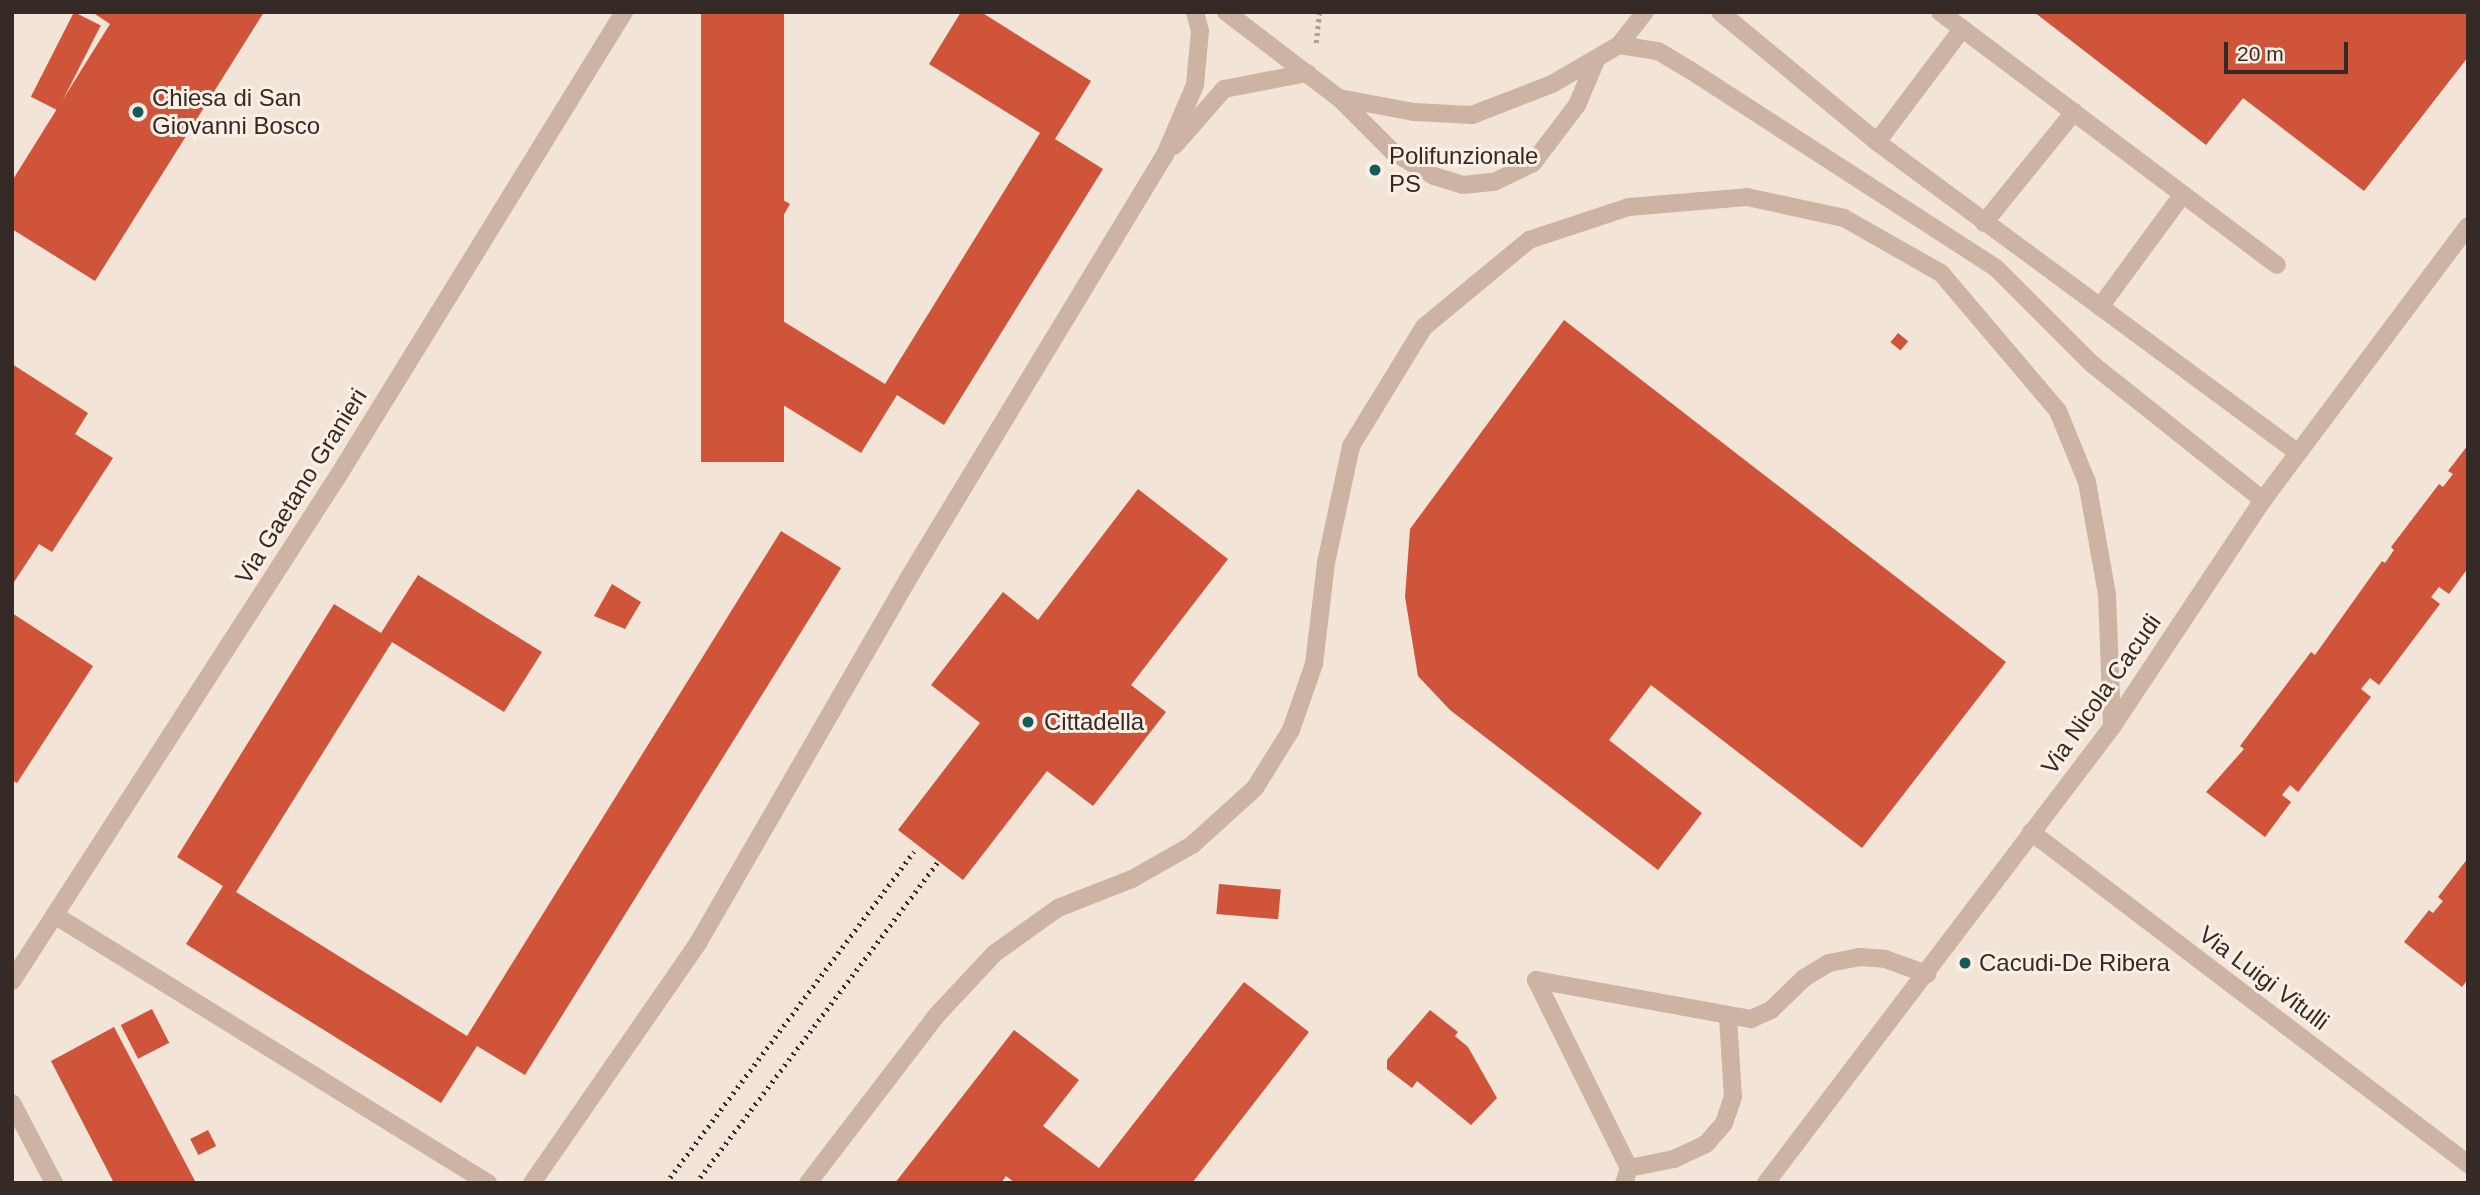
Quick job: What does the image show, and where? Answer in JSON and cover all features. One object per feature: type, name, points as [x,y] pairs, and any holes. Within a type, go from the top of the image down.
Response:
[{"type":"street","name":"Via Gaetano Granieri","points":[[12,981],[338,476],[624,12]]},
{"type":"street","points":[[532,1183],[698,943],[908,579],[1164,157],[1195,85],[1200,31],[1195,12]]},
{"type":"street","points":[[1226,12],[1339,98],[1393,152],[1434,177],[1463,185],[1494,182],[1533,163],[1577,105],[1597,58]]},
{"type":"street","points":[[1339,98],[1414,112],[1472,115],[1552,84],[1619,45],[1645,12]]},
{"type":"street","points":[[1720,12],[1877,142],[2297,452]]},
{"type":"street","points":[[1940,12],[2277,265]]},
{"type":"street","points":[[1877,142],[1962,29]]},
{"type":"street","points":[[1619,45],[1658,51],[1690,69],[1996,268],[2092,364],[2263,500]]},
{"type":"street","points":[[1164,157],[1224,89],[1307,73]]},
{"type":"street","points":[[1984,223],[2074,112]]},
{"type":"street","points":[[2100,307],[2183,194]]},
{"type":"street","points":[[808,1183],[936,1016],[995,953],[1058,908],[1132,879],[1192,845],[1255,788],[1292,730],[1314,664],[1326,563],[1351,446],[1424,327],[1529,240],[1629,207],[1747,197],[1844,218],[1941,273],[2058,411],[2087,482],[2107,594],[2112,727]]},
{"type":"street","name":"Via Nicola Cacudi","points":[[1766,1183],[2112,727],[2297,452],[2468,226]]},
{"type":"street","name":"Via Luigi Vitulli","points":[[2031,832],[2468,1164]]},
{"type":"street","points":[[56,916],[488,1183]]},
{"type":"street","points":[[1728,1018],[1732,1097],[1724,1123],[1706,1144],[1627,1176],[1536,980],[1728,1018],[1751,1019],[1771,1010],[1829,963],[1859,957],[1885,959],[1927,974]]},
{"type":"street","points":[[12,1103],[54,1183]]},
{"type":"building","points":[[74,12],[101,26],[58,110],[31,97]]},
{"type":"building","name":"Chiesa di San Giovanni Bosco","points":[[92,12],[264,12],[95,281],[12,229],[12,181],[110,24]]},
{"type":"building","points":[[701,12],[784,12],[784,462],[701,462]]},
{"type":"building","points":[[961,12],[981,12],[1091,81],[1055,139],[1103,169],[944,425],[897,395],[861,453],[736,376],[773,315],[885,384],[1040,133],[929,64]]},
{"type":"building","points":[[2034,12],[2468,12],[2468,57],[2364,191],[2243,98],[2206,145]]},
{"type":"building","points":[[764,189],[790,204],[753,267],[728,252]]},
{"type":"building","points":[[1564,320],[2006,662],[1862,848],[1651,685],[1609,740],[1702,813],[1658,870],[1450,710],[1418,676],[1405,597],[1410,529]]},
{"type":"building","points":[[1898,333],[1908,341],[1901,351],[1890,342]]},
{"type":"building","points":[[12,364],[88,413],[75,434],[113,458],[52,552],[39,544],[12,585]]},
{"type":"building","points":[[2468,445],[2468,568],[2449,594],[2439,587],[2431,597],[2440,604],[2379,685],[2370,678],[2361,689],[2371,697],[2298,792],[2290,785],[2282,795],[2291,802],[2265,837],[2206,792],[2244,749],[2240,746],[2311,652],[2315,655],[2382,561],[2385,563],[2394,550],[2391,547],[2439,484],[2443,487],[2453,474],[2448,471]]},
{"type":"building","points":[[1138,489],[1228,559],[1131,685],[1166,712],[1093,806],[1047,771],[963,880],[898,830],[980,723],[931,685],[1003,592],[1038,620]]},
{"type":"building","points":[[781,531],[841,568],[525,1075],[477,1046],[441,1103],[186,944],[223,886],[177,857],[334,604],[381,633],[418,575],[542,652],[504,712],[392,642],[236,892],[467,1036]]},
{"type":"building","points":[[612,584],[641,602],[625,629],[594,616]]},
{"type":"building","points":[[12,613],[93,666],[17,783],[12,780]]},
{"type":"building","points":[[2468,858],[2468,979],[2462,987],[2404,942],[2429,910],[2433,913],[2443,901],[2438,897]]},
{"type":"building","points":[[1219,884],[1281,889],[1278,919],[1216,914]]},
{"type":"building","points":[[1244,982],[1309,1032],[1192,1183],[1015,1183],[1006,1176],[1001,1183],[895,1183],[1014,1030],[1079,1080],[1043,1126],[1099,1168]]},
{"type":"building","points":[[152,1009],[169,1043],[138,1059],[121,1025]]},
{"type":"building","points":[[1430,1010],[1458,1032],[1455,1036],[1468,1047],[1497,1098],[1471,1125],[1417,1081],[1412,1088],[1387,1069],[1387,1060]]},
{"type":"building","points":[[114,1027],[196,1183],[114,1183],[51,1061]]},
{"type":"building","points":[[208,1130],[216,1146],[198,1155],[190,1139]]},
{"type":"railway","points":[[666,1183],[914,851]]},
{"type":"railway","points":[[696,1183],[937,863]]},
{"type":"place","name":"Chiesa di San Giovanni Bosco","points":[[138,112]]},
{"type":"place","name":"Polifunzionale PS","points":[[1375,170]]},
{"type":"place","name":"Cittadella","points":[[1028,722]]},
{"type":"place","name":"Cacudi-De Ribera","points":[[1965,963]]}]
